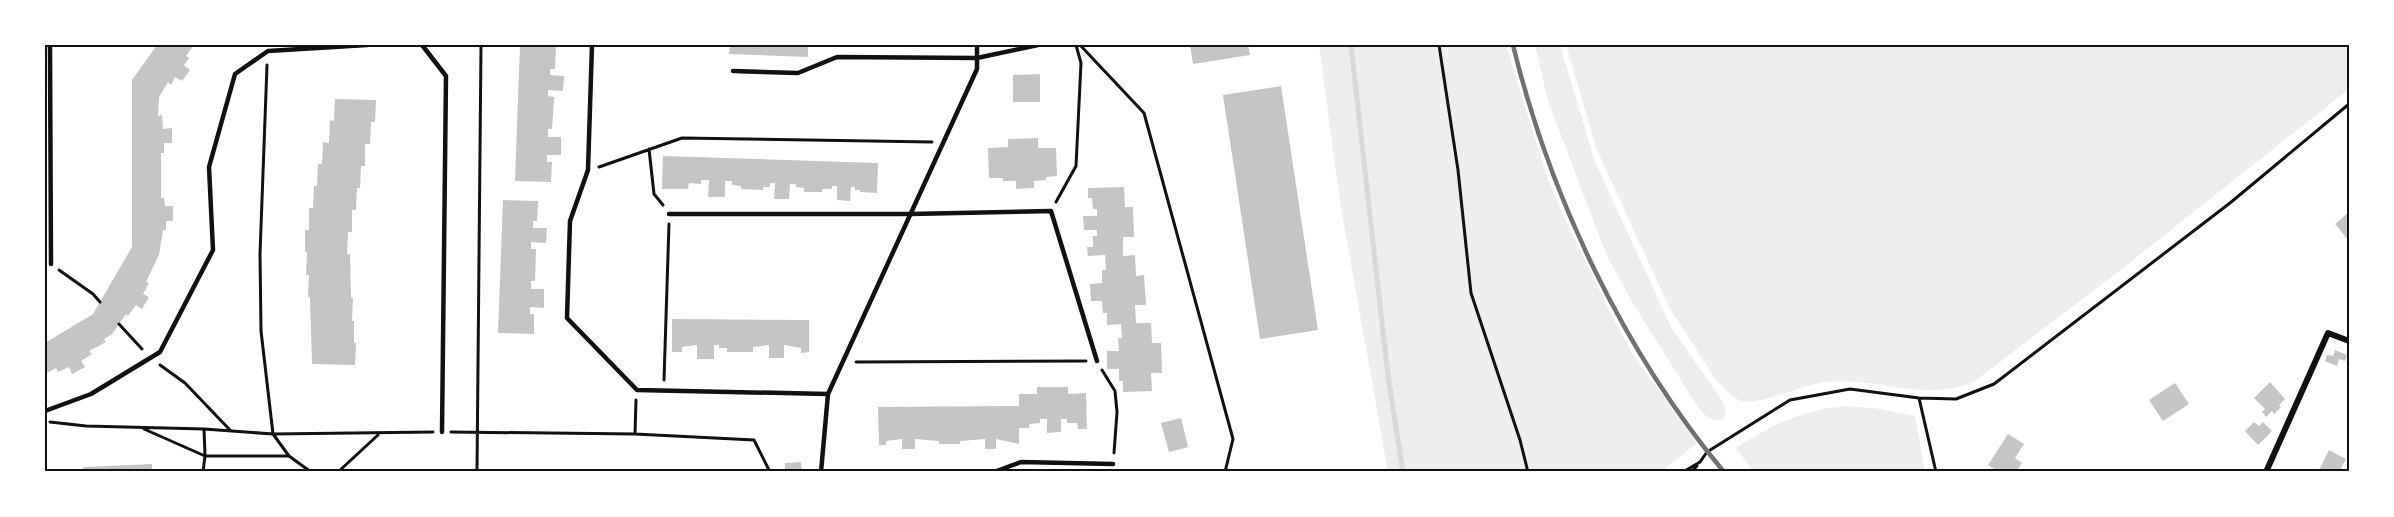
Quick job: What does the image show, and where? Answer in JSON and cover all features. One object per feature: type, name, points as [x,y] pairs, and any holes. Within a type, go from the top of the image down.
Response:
[{"type":"street","points":[[2266,472],[2328,333],[2349,341]]},
{"type":"lane","points":[[50,45],[51,264]]},
{"type":"lane","points":[[45,411],[91,394],[160,352],[213,250],[209,166],[235,74],[268,51],[367,45]]},
{"type":"lane","points":[[422,45],[446,76],[442,432]]},
{"type":"lane","points":[[592,45],[588,170],[570,221],[567,318],[637,390],[828,394]]},
{"type":"lane","points":[[821,472],[828,394],[977,69],[977,45]]},
{"type":"lane","points":[[733,71],[798,72],[837,57],[977,57],[1038,45]]},
{"type":"lane","points":[[669,214],[910,214],[1051,211],[1097,361]]},
{"type":"lane","points":[[994,472],[1021,462],[1113,464]]},
{"type":"path","points":[[477,472],[481,45]]},
{"type":"path","points":[[1051,211],[1076,166],[1082,63],[1078,45]]},
{"type":"path","points":[[1078,45],[1144,113],[1233,439],[1225,472]]},
{"type":"path","points":[[1439,45],[1458,170],[1472,293],[1520,440],[1528,472]]},
{"type":"path","points":[[268,51],[260,254],[261,331],[273,434],[289,456],[311,472]]},
{"type":"path","points":[[1691,472],[1707,452],[1790,400],[1850,389],[1919,398],[1956,399],[1994,384],[2230,203],[2349,104]]},
{"type":"path","points":[[588,170],[682,138],[943,142]]},
{"type":"path","points":[[649,149],[654,194],[669,214],[664,390]]},
{"type":"path","points":[[51,264],[93,294],[100,302]]},
{"type":"path","points":[[119,324],[150,358],[185,382],[231,431]]},
{"type":"path","points":[[842,362],[1097,361],[1115,391],[1117,412],[1113,464]]},
{"type":"path","points":[[635,434],[637,390]]},
{"type":"path","points":[[1919,398],[1936,472]]},
{"type":"path","points":[[45,422],[86,426],[204,429],[273,434],[477,432],[635,434],[753,440],[770,472]]},
{"type":"path","points":[[140,428],[205,456],[289,456]]},
{"type":"path","points":[[203,472],[204,429]]},
{"type":"path","points":[[338,472],[379,434]]},
{"type":"path","points":[[1683,472],[1700,462]]},
{"type":"shaded area","points":[[1319,45],[1506,45],[1547,177],[1565,219],[1632,353],[1697,443],[1661,472],[1388,472],[1340,202]]},
{"type":"shaded area","points":[[1535,45],[1560,45],[1595,162],[1671,327],[1723,402],[1726,414],[1723,419],[1711,419],[1696,404],[1631,300],[1606,254],[1548,101]]},
{"type":"shaded area","points":[[1566,45],[2349,45],[2349,89],[2123,268],[1975,381],[1941,390],[1852,381],[1823,382],[1749,402],[1740,401],[1731,395],[1716,380],[1669,307],[1597,150]]},
{"type":"shaded area","points":[[1842,406],[1874,408],[1915,416],[1925,472],[1754,472],[1736,448],[1786,420]]},
{"type":"building","points":[[157,45],[194,45],[186,56],[189,58],[184,65],[190,70],[182,81],[175,77],[171,85],[168,82],[159,97],[158,116],[162,115],[163,129],[172,128],[172,143],[164,143],[164,153],[161,153],[161,198],[164,198],[165,206],[173,206],[173,221],[166,221],[166,230],[163,230],[159,255],[146,282],[149,283],[143,294],[149,297],[142,309],[136,305],[128,316],[126,314],[112,334],[104,339],[106,342],[89,351],[92,354],[81,361],[85,367],[72,374],[69,367],[58,372],[56,368],[45,374],[45,343],[93,314],[132,247],[132,80]]},
{"type":"building","points":[[520,45],[556,45],[555,69],[550,69],[550,75],[564,76],[563,91],[548,90],[548,96],[554,97],[552,129],[548,129],[548,137],[561,137],[561,155],[547,155],[547,162],[552,162],[551,182],[515,181]]},
{"type":"building","points":[[730,45],[808,45],[808,57],[729,54]]},
{"type":"building","points":[[1190,45],[1248,45],[1250,55],[1193,64]]},
{"type":"building","points":[[1040,74],[1040,102],[1013,102],[1013,75]]},
{"type":"building","points":[[1281,86],[1318,330],[1260,339],[1223,95]]},
{"type":"building","points":[[335,99],[376,100],[375,122],[371,122],[370,144],[365,144],[365,166],[361,166],[360,188],[357,188],[356,210],[352,210],[352,232],[348,232],[347,254],[350,254],[352,321],[354,321],[354,343],[356,343],[355,365],[312,364],[305,230],[309,230],[309,208],[313,208],[318,164],[322,164],[323,142],[329,143],[330,120],[334,121]]},
{"type":"building","points":[[1038,138],[1038,148],[1056,148],[1057,176],[1034,181],[1034,188],[1016,189],[1016,181],[989,178],[988,148],[1008,147],[1008,139]]},
{"type":"building","points":[[663,156],[878,163],[877,193],[860,192],[860,190],[855,190],[855,187],[851,187],[850,201],[837,200],[837,186],[832,186],[832,189],[822,189],[822,192],[804,192],[804,188],[790,184],[789,199],[774,199],[775,183],[770,183],[770,187],[763,187],[763,190],[741,189],[741,186],[732,185],[732,181],[725,181],[725,197],[708,197],[709,180],[701,180],[701,184],[689,183],[688,189],[662,189]]},
{"type":"building","points":[[1124,187],[1125,207],[1133,207],[1134,237],[1123,237],[1123,256],[1135,255],[1136,276],[1144,275],[1146,305],[1135,305],[1136,323],[1151,323],[1152,343],[1161,343],[1162,373],[1151,373],[1152,391],[1123,392],[1123,381],[1119,381],[1119,369],[1107,369],[1107,351],[1119,351],[1118,338],[1122,338],[1121,324],[1107,325],[1107,313],[1103,313],[1102,301],[1091,301],[1090,284],[1102,283],[1102,270],[1106,270],[1105,255],[1088,256],[1087,247],[1093,247],[1093,236],[1097,236],[1097,230],[1084,230],[1083,216],[1097,216],[1097,209],[1093,209],[1092,198],[1088,198],[1088,188]]},
{"type":"building","points":[[503,200],[538,201],[537,221],[533,221],[533,228],[547,228],[546,243],[531,242],[531,249],[536,249],[535,281],[531,281],[531,289],[544,289],[544,308],[530,307],[530,314],[534,314],[534,334],[498,333]]},
{"type":"building","points":[[2349,212],[2349,241],[2335,224]]},
{"type":"building","points":[[672,319],[809,320],[809,352],[801,353],[801,348],[784,345],[784,358],[769,358],[769,345],[753,347],[753,352],[727,352],[727,348],[714,345],[714,359],[697,359],[697,345],[682,347],[682,352],[672,352]]},
{"type":"building","points":[[2335,350],[2347,355],[2345,361],[2339,359],[2337,366],[2325,361],[2327,355],[2333,356]]},
{"type":"building","points":[[2270,382],[2285,399],[2274,414],[2272,411],[2266,417],[2262,412],[2265,409],[2254,398]]},
{"type":"building","points":[[2175,383],[2189,404],[2163,421],[2149,400]]},
{"type":"building","points":[[1037,387],[1068,387],[1068,394],[1086,393],[1087,429],[1078,429],[1077,423],[1067,423],[1067,419],[1061,419],[1061,432],[1047,433],[1047,419],[1040,419],[1040,423],[1029,424],[1029,428],[1019,428],[1019,444],[996,439],[996,449],[985,449],[985,439],[960,441],[960,444],[939,444],[939,441],[915,439],[915,449],[902,449],[902,439],[886,441],[886,445],[879,445],[878,407],[1019,406],[1019,394],[1037,394]]},
{"type":"building","points":[[1181,418],[1188,447],[1169,452],[1161,423]]},
{"type":"building","points":[[2254,422],[2259,426],[2263,422],[2272,431],[2258,445],[2245,431]]},
{"type":"building","points":[[2008,434],[2024,444],[2015,458],[2022,463],[2016,472],[1999,472],[1988,465]]},
{"type":"building","points":[[2329,450],[2346,459],[2339,472],[2318,472]]},
{"type":"building","points":[[801,462],[802,472],[785,472],[785,463]]},
{"type":"building","points":[[152,464],[152,472],[84,472],[83,467]]},
{"type":"waterway","points":[[1351,45],[1388,376],[1403,472]]},
{"type":"railway","points":[[1513,45],[1548,159],[1595,270],[1654,376],[1724,472]]}]
